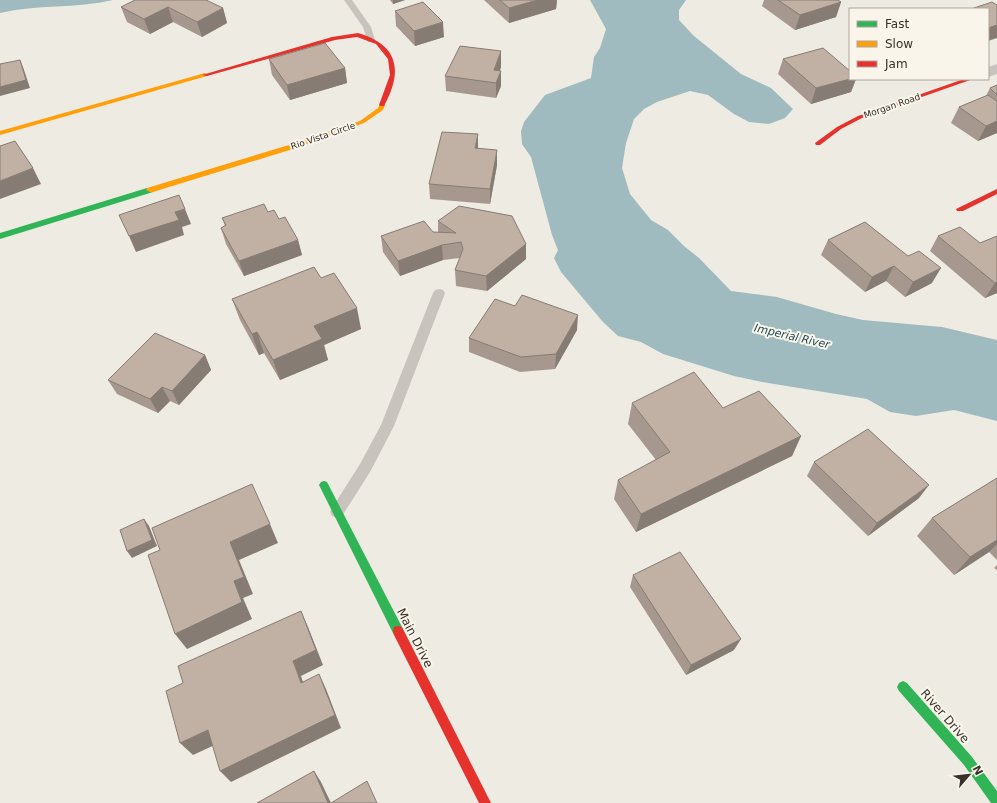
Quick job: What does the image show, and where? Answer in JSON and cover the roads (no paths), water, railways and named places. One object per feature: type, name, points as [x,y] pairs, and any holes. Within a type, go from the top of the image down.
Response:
[{"type":"street","points":[[0,133],[334,38],[358,35],[371,40]]},
{"type":"street","name":"Rio Vista Circle","points":[[0,236],[291,147],[362,122],[381,109],[393,75],[390,60],[378,43],[371,40]]},
{"type":"street","name":"Morgan Road","points":[[818,143],[839,128],[860,117],[967,80]]},
{"type":"street","points":[[960,209],[997,191]]},
{"type":"street","name":"Main Drive","points":[[324,485],[485,803]]},
{"type":"street","name":"River Drive","points":[[903,687],[968,761],[997,801]]},
{"type":"lane","points":[[348,0],[367,27],[371,40]]},
{"type":"lane","points":[[337,512],[365,468],[387,426],[439,293]]},
{"type":"water","points":[[0,0],[113,0],[85,5],[28,8],[0,13]]},
{"type":"water","name":"Imperial River","points":[[590,0],[686,0],[679,10],[679,20],[694,36],[741,74],[771,88],[793,109],[785,118],[769,124],[749,122],[734,114],[708,95],[690,91],[657,102],[644,109],[634,119],[626,143],[622,168],[630,194],[651,220],[668,230],[699,258],[731,291],[777,297],[863,320],[942,327],[997,340],[997,421],[954,410],[916,416],[890,412],[867,399],[734,376],[663,354],[641,342],[618,336],[603,322],[561,272],[554,258],[558,250],[552,235],[531,157],[522,144],[521,131],[524,122],[545,95],[591,78],[594,57],[600,48],[606,29]]}]
